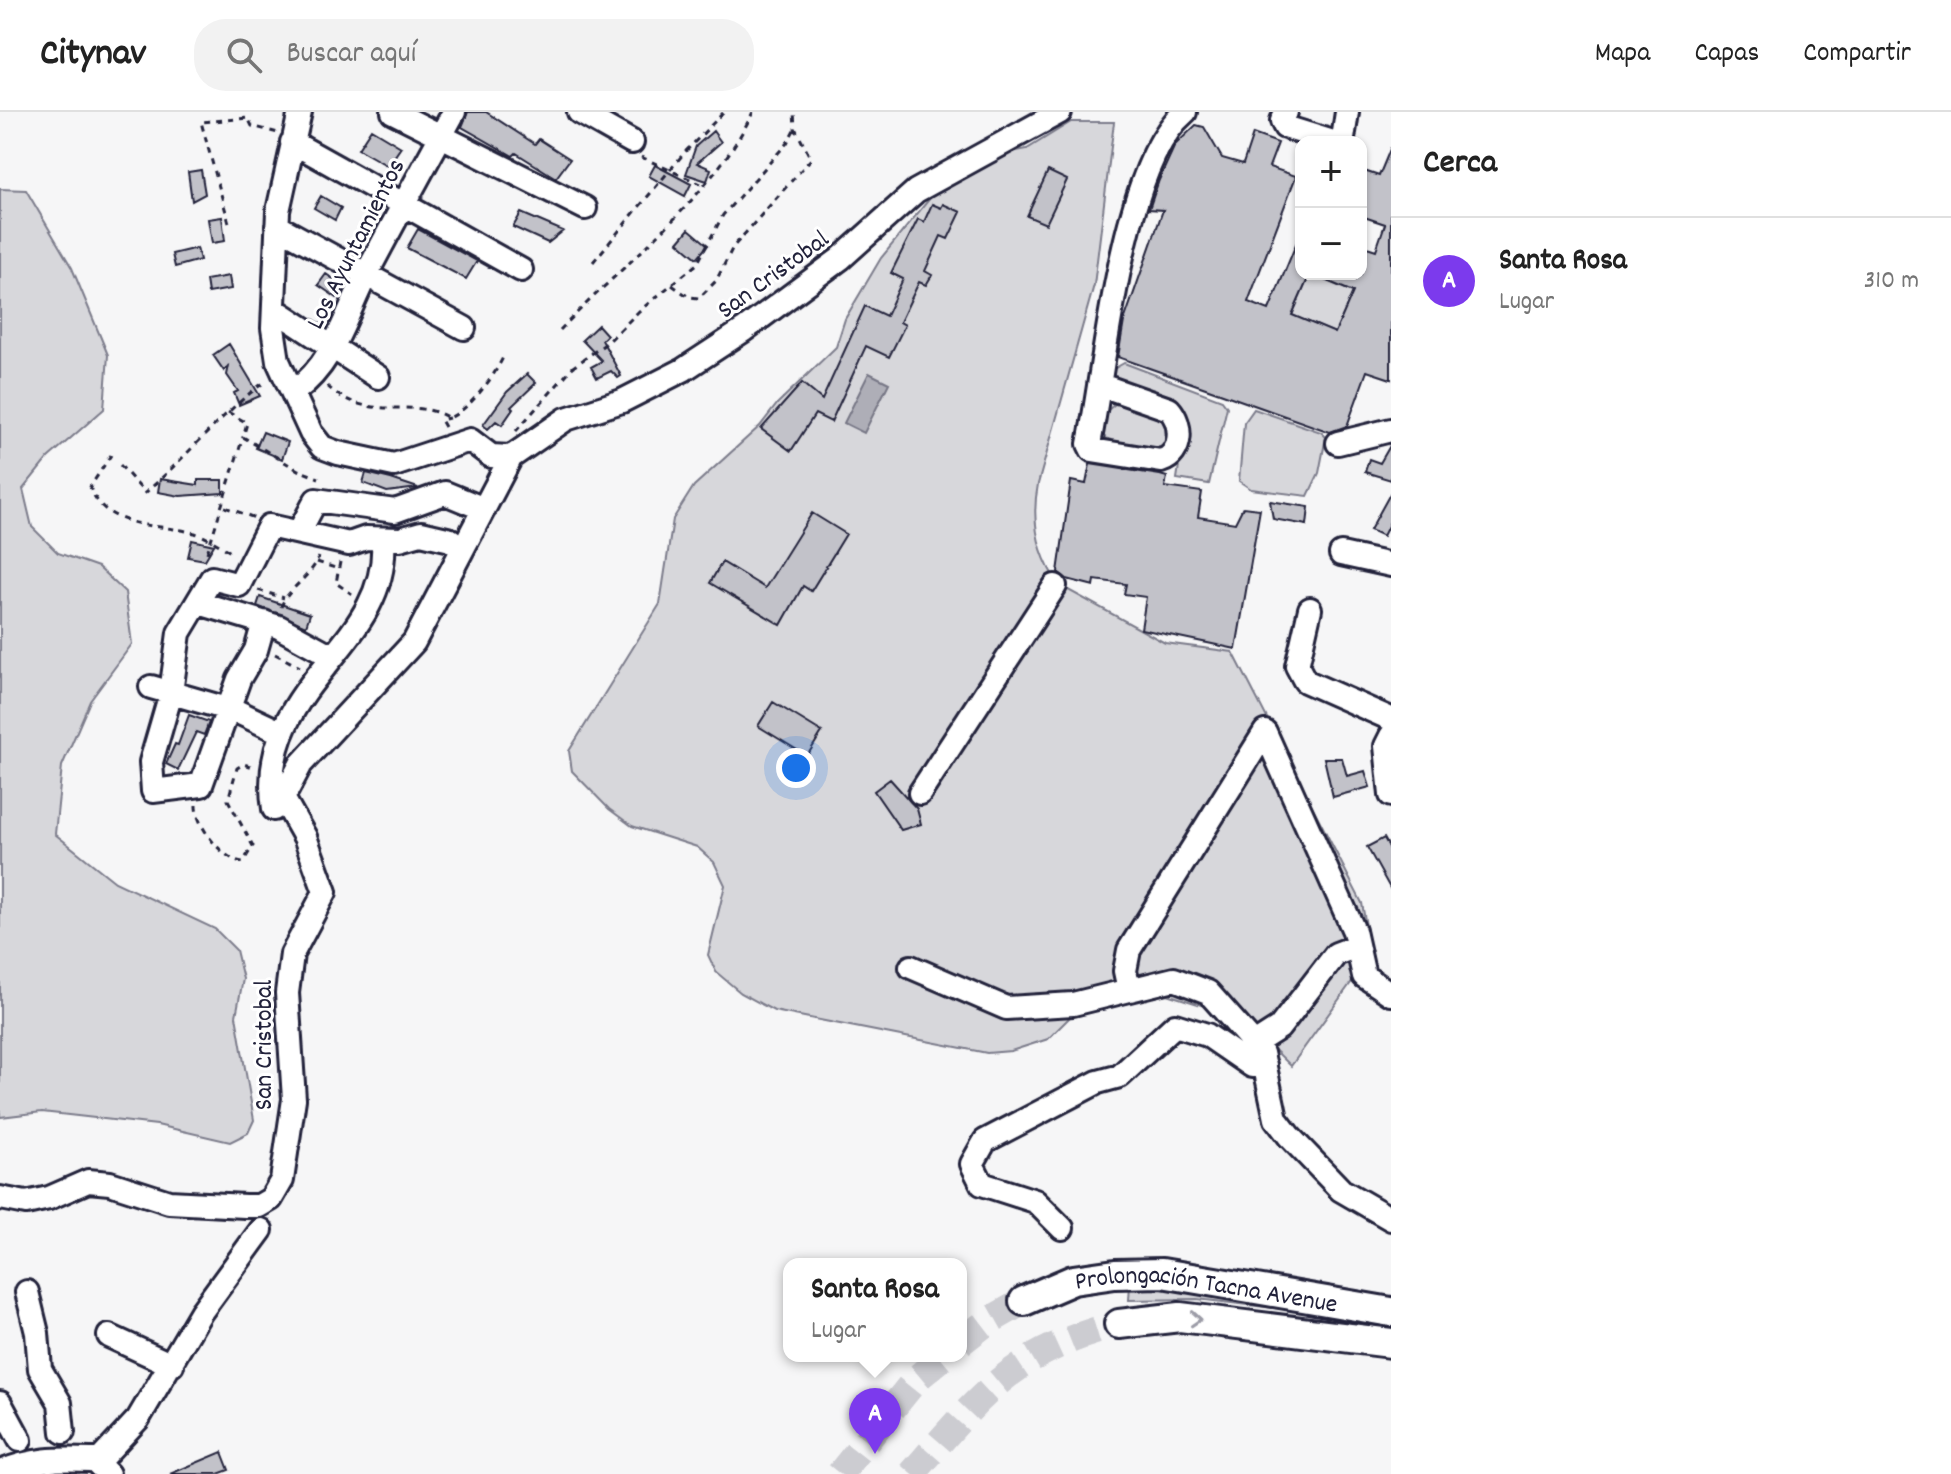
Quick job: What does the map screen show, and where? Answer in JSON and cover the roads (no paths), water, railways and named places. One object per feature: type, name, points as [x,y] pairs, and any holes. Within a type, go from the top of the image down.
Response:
[{"type":"main road","name":"Prolongación Tacna Avenue","points":[[1024,1301],[1073,1280],[1115,1274],[1162,1273],[1391,1312]]},
{"type":"main road","name":"Prolongación Tacna Avenue","points":[[1119,1324],[1180,1317],[1391,1343]]},
{"type":"street","points":[[300,112],[277,226],[275,346],[282,369],[295,391],[294,399],[315,440],[338,453],[394,465],[470,440],[491,456],[511,457]]},
{"type":"street","points":[[393,112],[585,208]]},
{"type":"street","name":"Los Ayuntamientos","points":[[295,391],[316,375],[331,349],[367,272],[454,112]]},
{"type":"street","points":[[579,112],[636,149]]},
{"type":"street","points":[[1101,385],[1124,236],[1165,129],[1185,112]]},
{"type":"street","points":[[1286,112],[1282,121],[1285,127],[1315,136]]},
{"type":"street","points":[[1343,136],[1347,112]]},
{"type":"street","name":"San Cristobal","points":[[0,1198],[26,1203],[49,1198],[88,1181],[110,1183],[169,1202],[259,1206],[271,1199],[282,1180],[294,1099],[287,993],[292,954],[325,892],[305,837],[283,798],[301,764],[414,642],[511,457],[566,419],[622,401],[683,370],[744,330],[840,259],[916,191],[997,144],[1058,114]]},
{"type":"street","points":[[293,139],[404,206],[521,270]]},
{"type":"street","points":[[277,226],[367,272],[464,328]]},
{"type":"street","points":[[274,309],[378,377]]},
{"type":"street","points":[[1338,443],[1391,430]]},
{"type":"street","points":[[299,532],[318,489],[395,511],[445,493],[484,509]]},
{"type":"street","points":[[420,500],[421,533]]},
{"type":"street","points":[[269,624],[239,679],[201,785],[153,791],[151,762],[161,690],[179,633],[212,578],[239,585],[269,526],[334,540],[400,539],[421,533],[451,540],[461,549]]},
{"type":"street","points":[[283,798],[274,809],[274,752],[280,732],[312,682],[370,607],[385,565],[383,539]]},
{"type":"street","points":[[1341,554],[1391,565]]},
{"type":"street","points":[[920,793],[1055,586]]},
{"type":"street","points":[[199,603],[269,624],[332,656]]},
{"type":"street","points":[[1310,609],[1297,666],[1305,681],[1391,719]]},
{"type":"street","points":[[161,690],[228,710],[280,732]]},
{"type":"street","points":[[1129,990],[1125,971],[1129,950],[1265,732],[1354,931],[1364,976],[1391,994]]},
{"type":"street","points":[[1391,736],[1386,746],[1391,795]]},
{"type":"street","points":[[1254,1044],[1279,1028],[1336,954],[1357,946]]},
{"type":"street","points":[[911,967],[1006,1008],[1073,1004],[1174,979],[1208,992],[1254,1044],[1265,1065],[1276,1119],[1289,1136],[1341,1190],[1391,1219]]},
{"type":"street","points":[[1062,1228],[1035,1201],[982,1184],[972,1164],[985,1141],[1098,1082],[1120,1076],[1175,1025],[1207,1035],[1252,1066],[1265,1065]]},
{"type":"street","points":[[0,1472],[31,1460],[55,1458],[103,1468],[172,1365],[201,1312],[261,1230]]},
{"type":"street","points":[[27,1292],[37,1333],[40,1369],[60,1403],[63,1432]]},
{"type":"street","points":[[109,1336],[172,1365]]},
{"type":"street","points":[[0,1403],[20,1440]]},
{"type":"tunnel","points":[[967,1337],[1024,1301]]},
{"type":"tunnel","points":[[912,1474],[958,1421],[1001,1380],[1052,1348],[1119,1324]]},
{"type":"tunnel","points":[[840,1474],[915,1380],[937,1362]]},
{"type":"place","name":"Santa Rosa","points":[[875,1454]]}]
